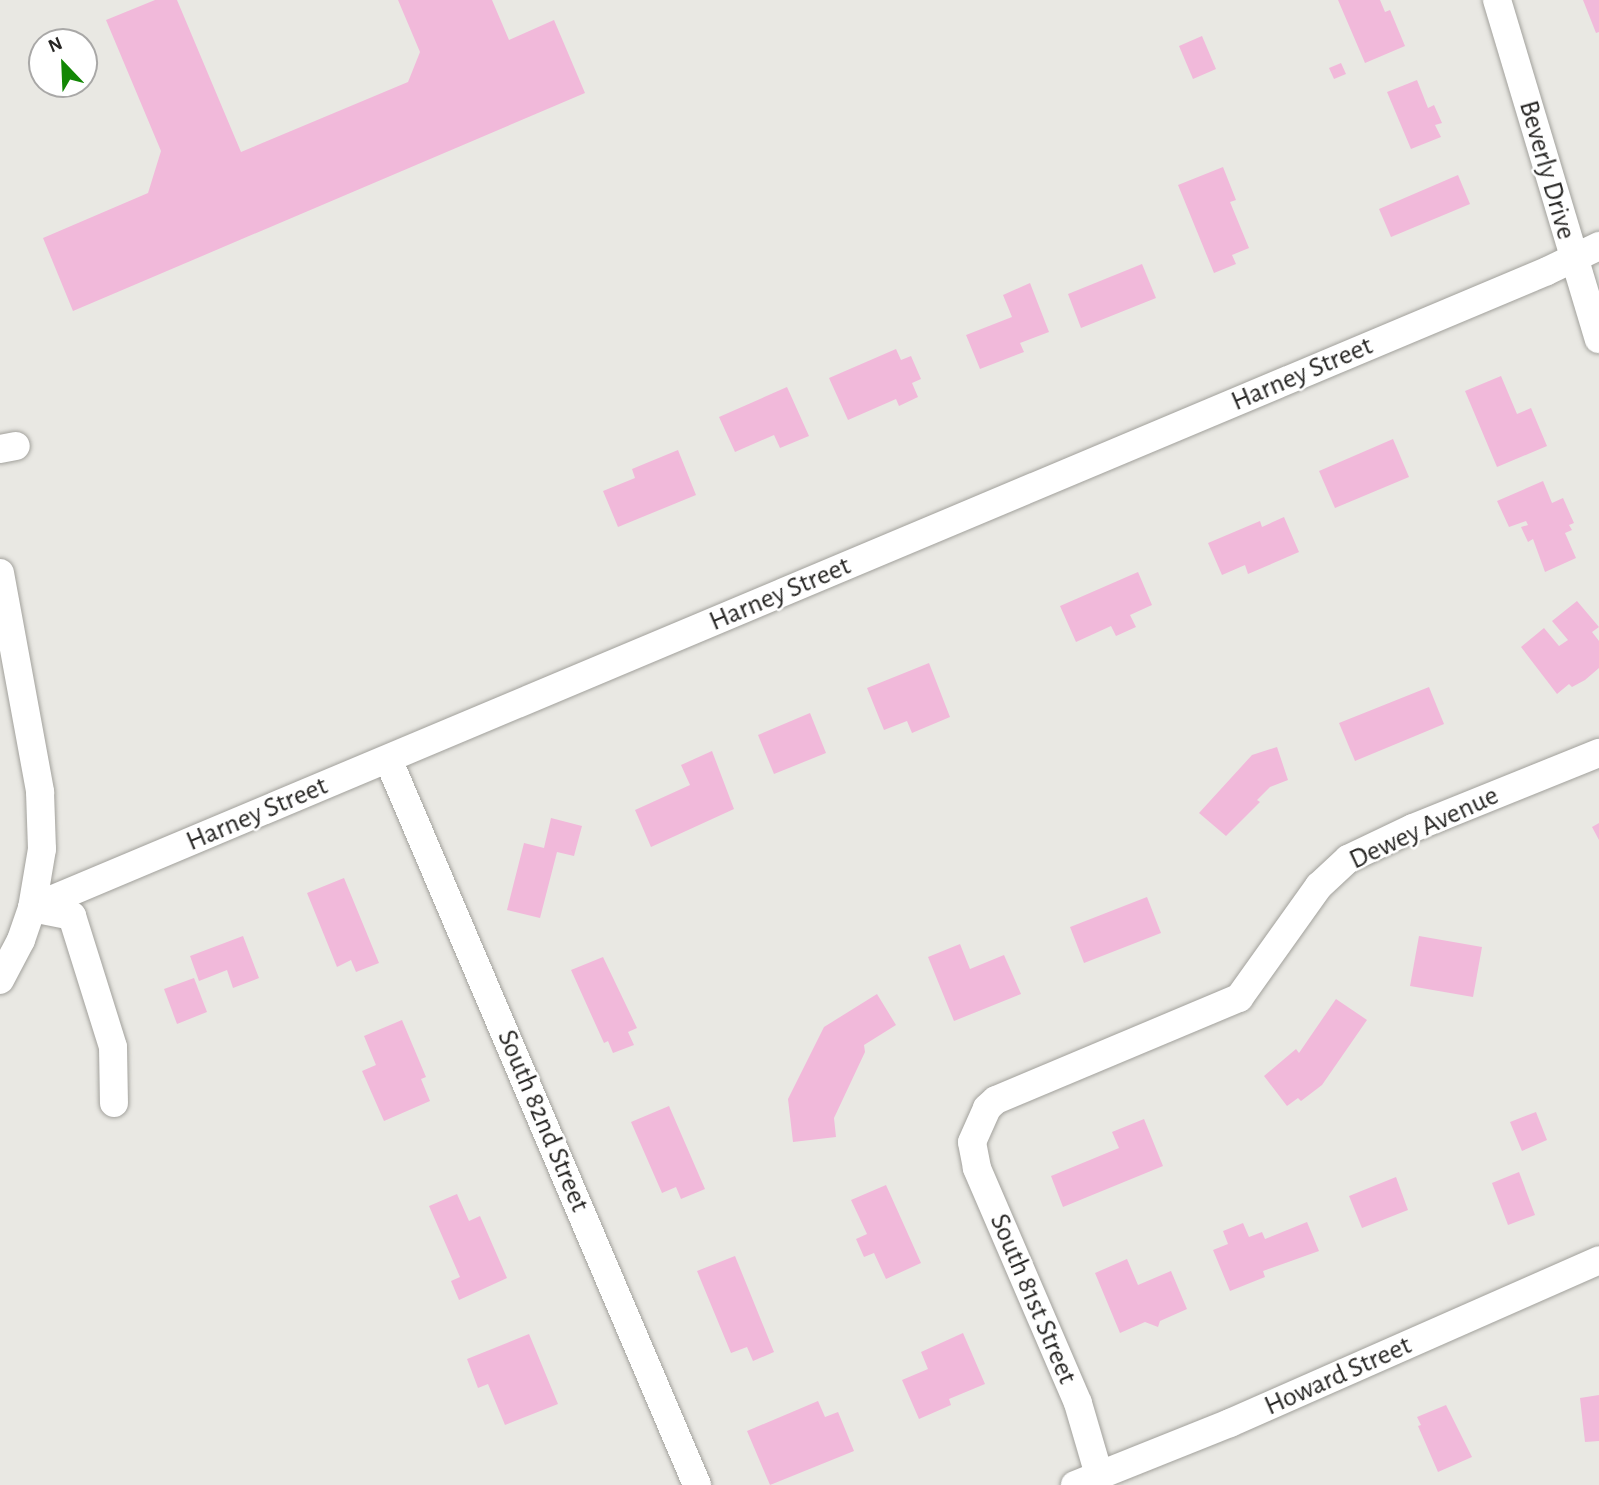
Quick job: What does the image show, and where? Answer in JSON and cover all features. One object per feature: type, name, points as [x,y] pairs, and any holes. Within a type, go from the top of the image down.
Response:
[{"type":"street","name":"Beverly Drive","points":[[1497,0],[1599,340]]},
{"type":"street","name":"Harney Street","points":[[32,908],[1599,246]]},
{"type":"street","points":[[0,573],[40,792],[42,849],[32,908],[21,940],[0,980]]},
{"type":"street","name":"Dewey Avenue","points":[[978,1123],[987,1108],[996,1100],[1239,998],[1319,886],[1348,859],[1413,828],[1599,753]]},
{"type":"street","name":"South 82nd Street","points":[[388,759],[696,1485]]},
{"type":"street","points":[[32,908],[72,916],[113,1047],[114,1103]]},
{"type":"street","name":"South 81st Street","points":[[978,1123],[972,1142],[977,1168],[1077,1403],[1087,1480]]},
{"type":"street","name":"Howard Street","points":[[1087,1480],[1230,1423],[1599,1260]]},
{"type":"building","points":[[155,0],[177,0],[241,152],[408,82],[420,52],[398,0],[492,0],[509,40],[554,20],[585,93],[73,311],[43,238],[148,193],[161,151],[106,20]]},
{"type":"building","points":[[1338,0],[1380,0],[1385,12],[1390,10],[1405,46],[1365,63]]},
{"type":"building","points":[[1583,0],[1599,0],[1599,32],[1596,33]]},
{"type":"building","points":[[1202,36],[1216,69],[1193,79],[1179,46]]},
{"type":"building","points":[[1341,63],[1346,74],[1334,79],[1329,68]]},
{"type":"building","points":[[1417,80],[1428,108],[1434,105],[1442,123],[1435,125],[1441,137],[1411,149],[1387,92]]},
{"type":"building","points":[[1223,167],[1236,200],[1230,202],[1249,248],[1232,255],[1236,264],[1214,273],[1178,185]]},
{"type":"building","points":[[1458,175],[1470,204],[1391,237],[1379,209]]},
{"type":"building","points":[[1142,264],[1156,298],[1081,328],[1068,294]]},
{"type":"building","points":[[1030,283],[1049,332],[1020,343],[1024,352],[980,369],[966,335],[1012,317],[1003,295]]},
{"type":"building","points":[[896,349],[901,360],[911,356],[921,379],[912,383],[918,397],[899,406],[896,399],[848,420],[829,378]]},
{"type":"building","points":[[1501,376],[1517,414],[1531,408],[1547,446],[1497,467],[1465,391]]},
{"type":"building","points":[[787,387],[809,436],[780,448],[774,435],[735,452],[719,417]]},
{"type":"building","points":[[1393,439],[1409,477],[1335,508],[1319,471]]},
{"type":"building","points":[[678,450],[696,495],[618,527],[603,491],[635,478],[632,469]]},
{"type":"building","points":[[1543,481],[1552,503],[1563,498],[1574,523],[1569,525],[1572,530],[1565,533],[1576,558],[1545,572],[1533,539],[1528,542],[1521,527],[1528,525],[1526,521],[1509,527],[1497,501]]},
{"type":"building","points":[[1284,517],[1299,552],[1248,574],[1245,565],[1222,575],[1208,543],[1260,521],[1262,527]]},
{"type":"building","points":[[1138,572],[1152,605],[1130,615],[1136,627],[1116,636],[1111,626],[1076,642],[1060,606]]},
{"type":"building","points":[[1577,601],[1599,627],[1592,632],[1599,641],[1599,668],[1585,680],[1572,687],[1569,684],[1557,694],[1521,647],[1544,628],[1559,646],[1568,640],[1552,621]]},
{"type":"building","points":[[929,663],[950,717],[912,733],[907,721],[884,730],[867,688]]},
{"type":"building","points":[[1429,687],[1444,724],[1355,761],[1339,723]]},
{"type":"building","points":[[810,713],[826,753],[774,774],[758,735]]},
{"type":"building","points":[[1277,747],[1288,780],[1270,787],[1257,800],[1260,802],[1226,836],[1199,813],[1252,755]]},
{"type":"building","points":[[712,751],[734,809],[651,847],[635,810],[690,785],[681,765]]},
{"type":"building","points":[[551,818],[582,826],[574,856],[557,852],[540,918],[507,910],[524,843],[544,848]]},
{"type":"building","points":[[1599,823],[1599,840],[1592,827]]},
{"type":"building","points":[[344,878],[379,963],[356,972],[351,960],[337,967],[307,893]]},
{"type":"building","points":[[1147,897],[1161,933],[1084,963],[1070,927]]},
{"type":"building","points":[[243,936],[259,978],[233,988],[227,970],[199,981],[190,956]]},
{"type":"building","points":[[1419,936],[1482,947],[1473,997],[1410,986]]},
{"type":"building","points":[[960,944],[970,969],[1004,955],[1021,994],[954,1021],[928,957]]},
{"type":"building","points":[[603,957],[637,1028],[628,1032],[634,1045],[613,1053],[608,1041],[604,1043],[571,970]]},
{"type":"building","points":[[194,978],[207,1012],[177,1024],[164,989]]},
{"type":"building","points":[[877,994],[896,1025],[864,1045],[865,1052],[834,1118],[836,1137],[793,1142],[788,1099],[824,1027]]},
{"type":"building","points":[[1336,999],[1367,1020],[1322,1085],[1301,1101],[1298,1098],[1287,1106],[1264,1076],[1296,1049],[1299,1053]]},
{"type":"building","points":[[402,1020],[426,1077],[421,1079],[430,1101],[384,1121],[362,1071],[376,1065],[364,1036]]},
{"type":"building","points":[[669,1106],[705,1189],[681,1199],[676,1187],[662,1193],[631,1122]]},
{"type":"building","points":[[1536,1112],[1547,1140],[1522,1151],[1510,1122]]},
{"type":"building","points":[[1144,1119],[1163,1166],[1063,1207],[1051,1176],[1119,1148],[1112,1132]]},
{"type":"building","points":[[1519,1172],[1535,1215],[1508,1225],[1492,1183]]},
{"type":"building","points":[[1396,1177],[1408,1210],[1362,1228],[1349,1196]]},
{"type":"building","points":[[886,1185],[921,1263],[886,1279],[874,1253],[864,1257],[856,1239],[867,1234],[851,1200]]},
{"type":"building","points":[[457,1194],[469,1221],[480,1216],[507,1278],[459,1300],[451,1281],[460,1277],[429,1206]]},
{"type":"building","points":[[1307,1222],[1319,1251],[1263,1271],[1265,1277],[1230,1291],[1213,1250],[1228,1244],[1223,1231],[1243,1223],[1249,1237],[1262,1232],[1265,1239]]},
{"type":"building","points":[[735,1256],[774,1352],[753,1361],[747,1347],[731,1353],[697,1271]]},
{"type":"building","points":[[1127,1259],[1138,1285],[1171,1271],[1187,1309],[1160,1321],[1158,1327],[1145,1322],[1120,1333],[1095,1273]]},
{"type":"building","points":[[963,1333],[985,1384],[949,1399],[951,1405],[919,1419],[902,1380],[928,1369],[921,1352]]},
{"type":"building","points":[[529,1334],[558,1404],[505,1425],[488,1384],[478,1388],[467,1359]]},
{"type":"building","points":[[1599,1395],[1599,1441],[1585,1442],[1580,1398]]},
{"type":"building","points":[[818,1401],[825,1417],[838,1412],[854,1451],[770,1485],[747,1431]]},
{"type":"building","points":[[1446,1405],[1472,1457],[1438,1472],[1418,1426],[1421,1425],[1417,1417]]}]
